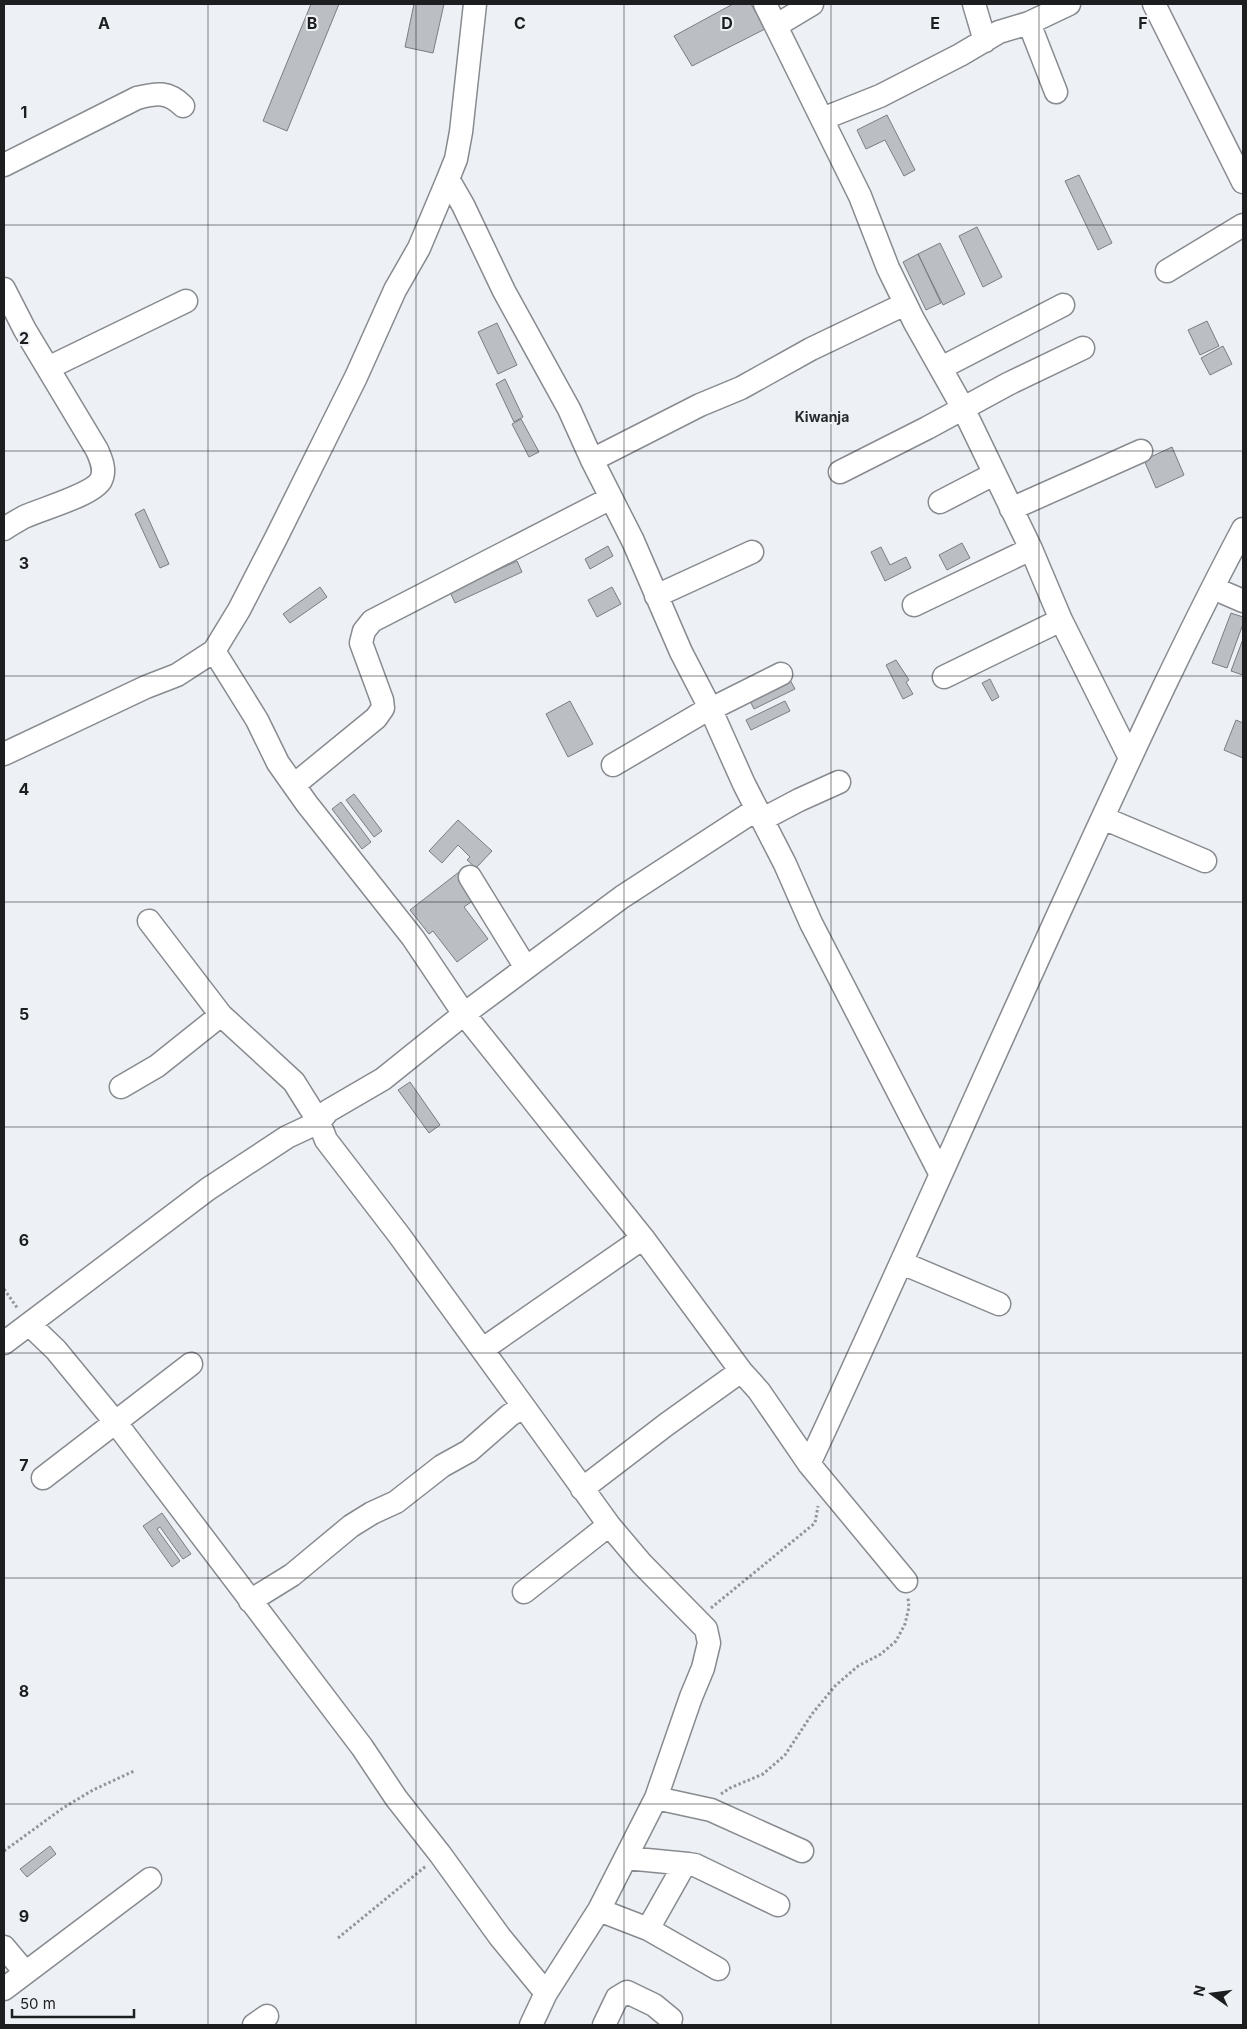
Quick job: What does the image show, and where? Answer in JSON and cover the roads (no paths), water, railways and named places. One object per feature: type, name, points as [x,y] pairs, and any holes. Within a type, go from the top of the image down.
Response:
[{"type":"street","points":[[4,754],[146,687],[177,675],[214,652],[240,610],[356,377],[395,290],[419,248],[448,179],[456,159],[461,132],[475,4]]},
{"type":"street","points":[[765,4],[860,196],[888,268],[905,304],[963,408],[1031,549],[1062,620],[1130,758]]},
{"type":"street","points":[[777,25],[812,4]]},
{"type":"street","points":[[974,4],[984,41]]},
{"type":"street","points":[[822,119],[880,96],[1010,28],[1029,24],[1069,4]]},
{"type":"street","points":[[1154,4],[1243,182]]},
{"type":"street","points":[[1029,24],[1056,92]]},
{"type":"street","points":[[4,165],[136,98],[148,95],[167,95],[183,106]]},
{"type":"street","points":[[448,179],[463,204],[504,291],[569,408],[592,460],[633,541],[681,652],[710,708],[720,734],[811,923],[940,1173]]},
{"type":"street","points":[[1167,271],[1243,226]]},
{"type":"street","points":[[4,289],[101,458],[103,469],[102,479],[96,486],[4,529]]},
{"type":"street","points":[[48,368],[186,301]]},
{"type":"street","points":[[592,460],[700,405],[741,388],[803,353],[905,304]]},
{"type":"street","points":[[941,368],[1063,305]]},
{"type":"street","points":[[840,472],[1008,384],[1083,348]]},
{"type":"street","points":[[1011,509],[1141,451]]},
{"type":"street","points":[[940,502],[994,474]]},
{"type":"street","points":[[294,785],[376,718],[382,708],[382,700],[361,643],[364,631],[372,621],[611,498]]},
{"type":"street","points":[[809,1464],[1130,758],[1243,529]]},
{"type":"street","points":[[914,605],[1031,549]]},
{"type":"street","points":[[656,596],[752,552]]},
{"type":"street","points":[[1213,588],[1243,601]]},
{"type":"street","points":[[944,678],[1062,620]]},
{"type":"street","points":[[214,652],[244,697],[278,763],[380,900],[413,938],[464,1014],[643,1238],[740,1371],[759,1391],[809,1464],[906,1581]]},
{"type":"street","points":[[613,765],[710,708],[781,674]]},
{"type":"street","points":[[4,1343],[208,1189],[287,1137],[319,1122],[328,1111],[383,1079],[464,1014],[622,897],[760,814],[799,800],[839,782]]},
{"type":"street","points":[[1103,818],[1205,861]]},
{"type":"street","points":[[470,877],[526,968]]},
{"type":"street","points":[[150,921],[173,955],[221,1014],[294,1082],[319,1122],[326,1140],[483,1349],[609,1525],[642,1564],[706,1629],[709,1643],[705,1660],[656,1798],[599,1910],[546,1993],[531,2025]]},
{"type":"street","points":[[121,1087],[156,1066],[221,1014]]},
{"type":"street","points":[[483,1349],[643,1238]]},
{"type":"street","points":[[902,1263],[999,1304]]},
{"type":"street","points":[[29,1324],[56,1350],[116,1423],[362,1747],[396,1798],[440,1854],[500,1937],[546,1993]]},
{"type":"street","points":[[43,1478],[192,1364]]},
{"type":"street","points":[[582,1489],[740,1371]]},
{"type":"street","points":[[250,1601],[292,1575],[351,1526],[372,1513],[396,1502],[442,1466],[468,1451],[510,1415],[524,1406]]},
{"type":"street","points":[[524,1592],[609,1525]]},
{"type":"street","points":[[656,1798],[711,1810],[802,1851]]},
{"type":"street","points":[[626,1858],[696,1865],[778,1905]]},
{"type":"street","points":[[648,1929],[683,1867],[688,1864]]},
{"type":"street","points":[[4,1989],[24,1972],[150,1879]]},
{"type":"street","points":[[599,1910],[648,1929],[718,1969]]},
{"type":"street","points":[[4,1947],[24,1972]]},
{"type":"street","points":[[604,2025],[617,1998],[627,1992],[654,2005],[671,2019]]},
{"type":"district","name":"Kiwanja","points":[[822,417]]}]
